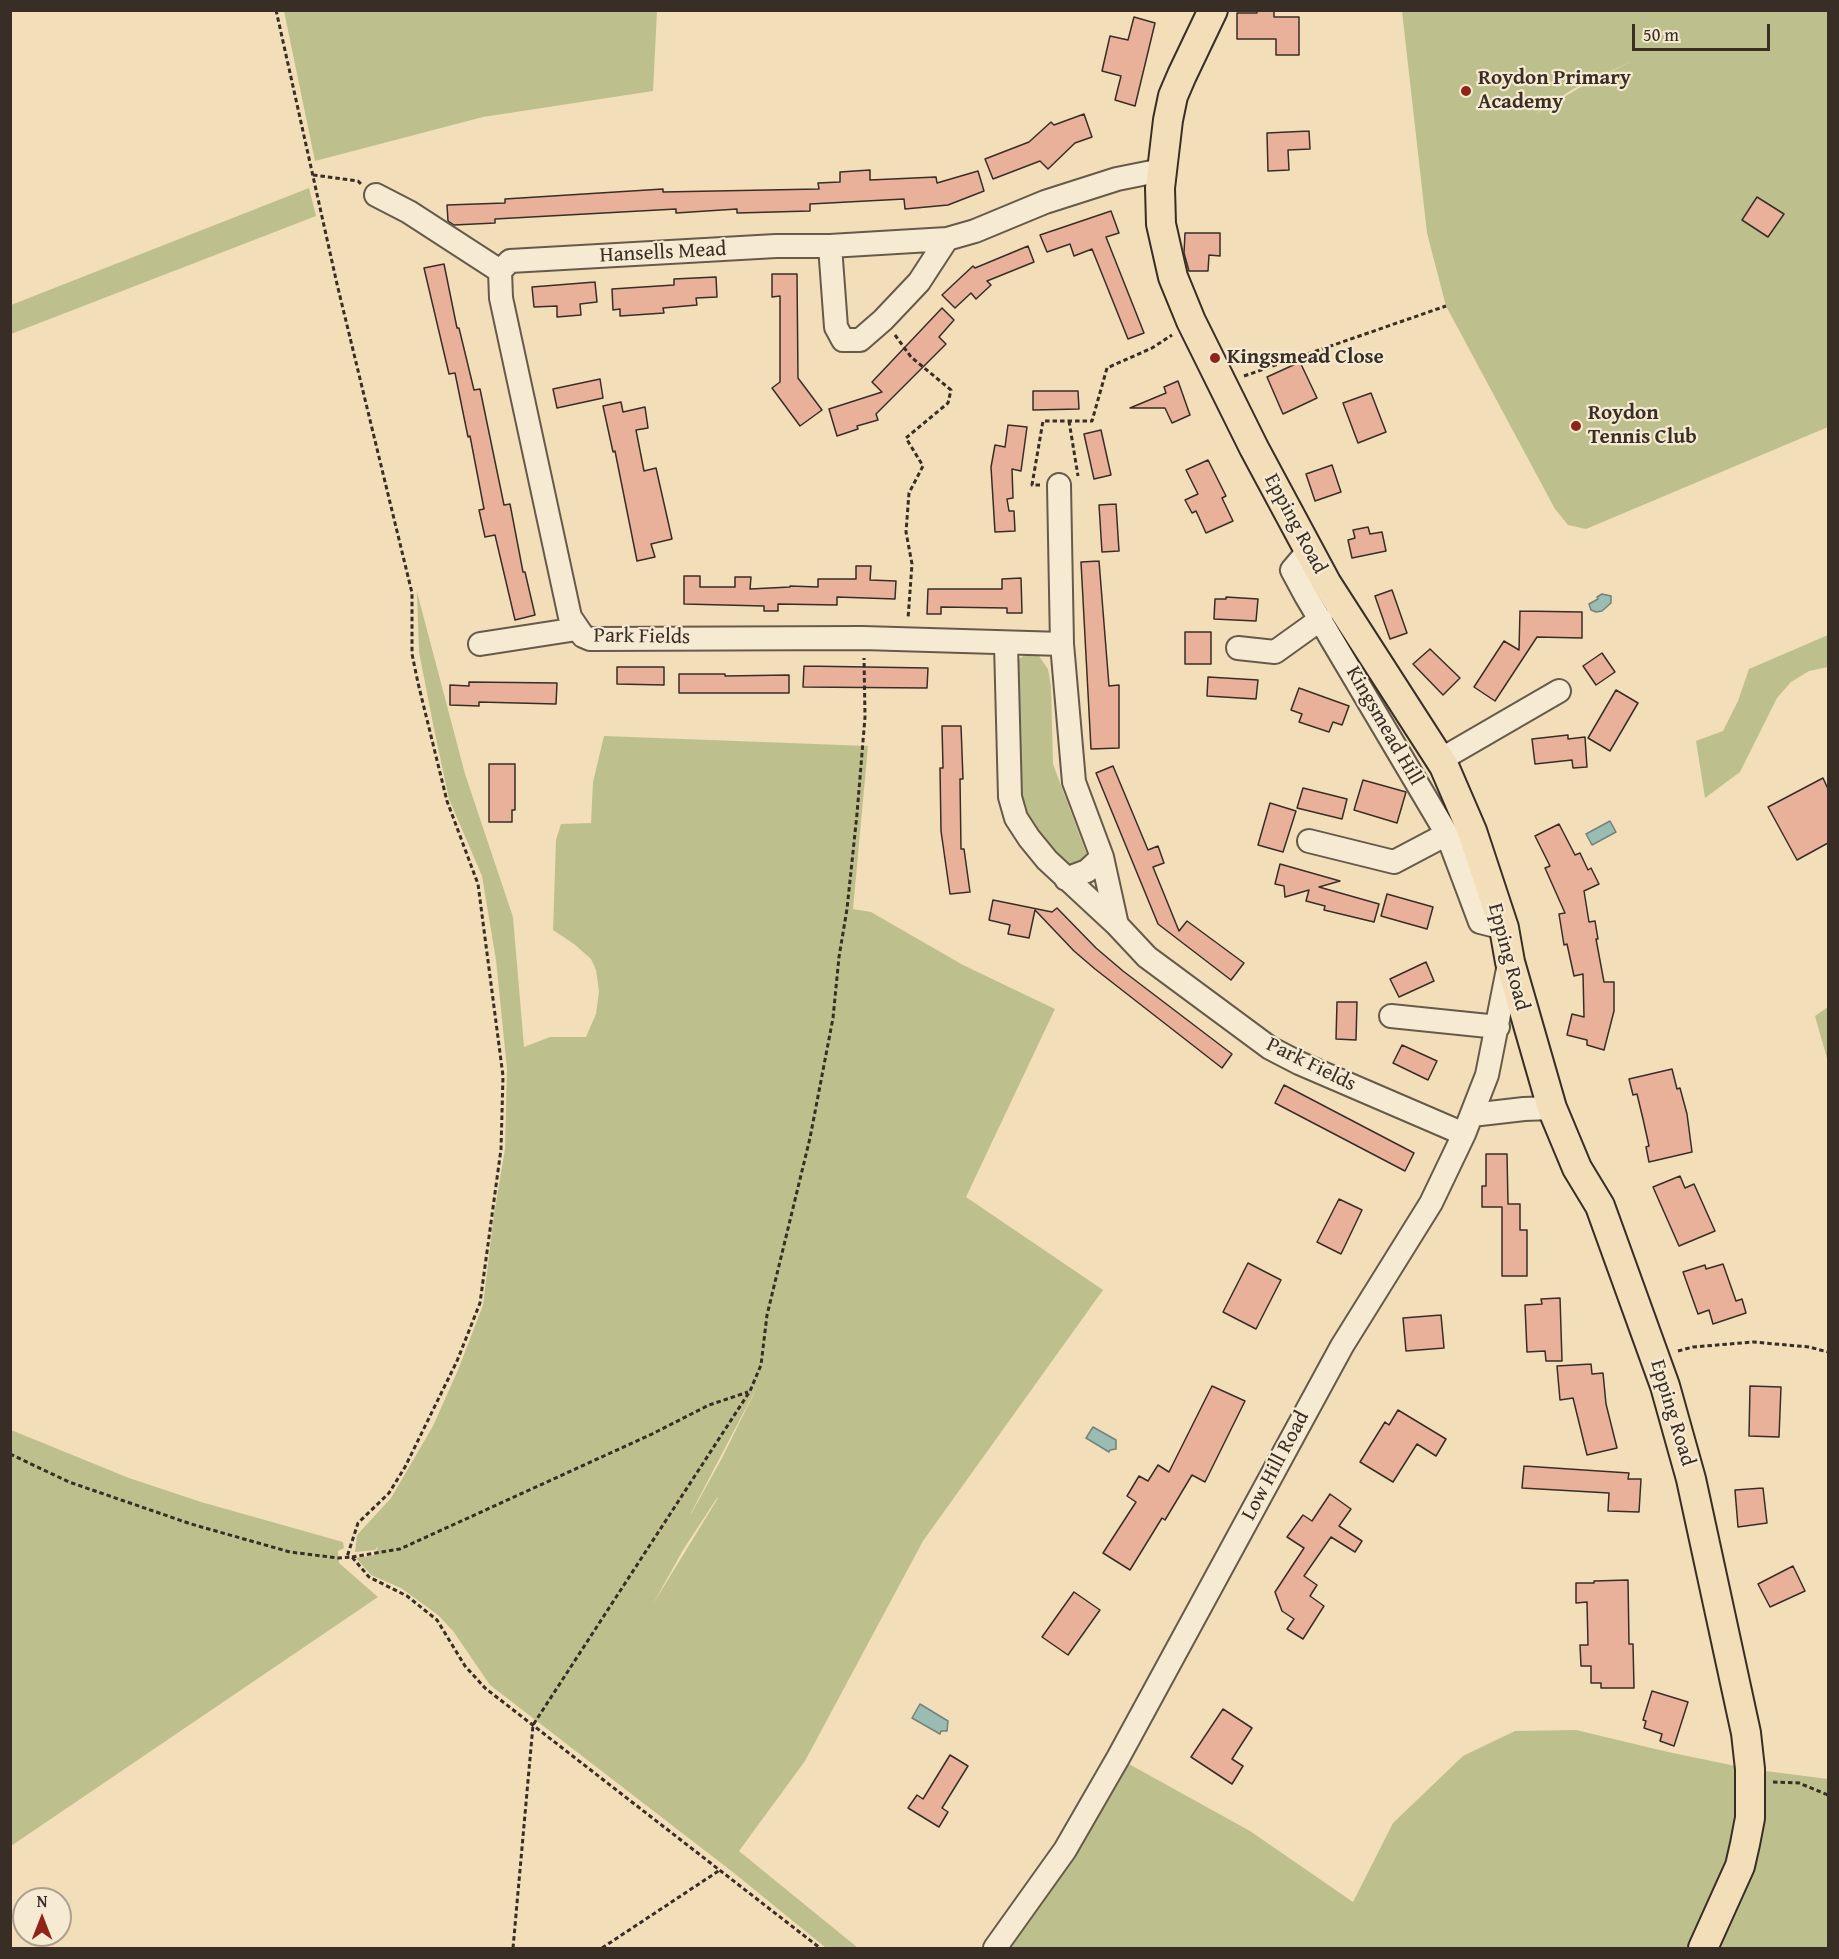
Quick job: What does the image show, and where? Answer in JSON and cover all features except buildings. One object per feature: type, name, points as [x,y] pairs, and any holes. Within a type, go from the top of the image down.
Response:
[{"type":"main road","name":"Epping Road","points":[[1213,10],[1173,96],[1168,120],[1160,188],[1161,224],[1173,277],[1191,321],[1254,448],[1309,550],[1328,584],[1440,760],[1472,831],[1504,928],[1510,962],[1552,1108],[1577,1168],[1600,1206],[1656,1357],[1694,1490],[1746,1733],[1750,1781],[1750,1818],[1740,1866],[1703,1948]]},
{"type":"street","name":"Hansells Mead","points":[[500,272],[510,261],[947,239],[975,231],[1045,202],[1117,178],[1162,170]]},
{"type":"street","points":[[376,195],[409,212],[500,272]]},
{"type":"street","points":[[830,246],[836,327],[843,340],[860,340],[883,320],[919,282],[947,239]]},
{"type":"street","name":"Park Fields","points":[[500,272],[501,298],[570,617],[583,636],[590,639],[863,638],[1062,644]]},
{"type":"street","points":[[1059,485],[1062,644],[1074,782],[1102,857],[1117,925]]},
{"type":"street","name":"Kingsmead Hill","points":[[1309,550],[1292,570],[1447,834],[1480,922],[1504,928]]},
{"type":"street","points":[[1238,648],[1275,652],[1321,619]]},
{"type":"street","points":[[480,644],[576,628]]},
{"type":"street","name":"Park Fields","points":[[1006,644],[1010,797],[1016,818],[1029,838],[1066,879],[1117,925],[1147,957],[1270,1048],[1299,1063],[1468,1124]]},
{"type":"street","points":[[1440,760],[1558,691]]},
{"type":"street","points":[[1309,841],[1394,862],[1447,834]]},
{"type":"street","points":[[1066,879],[1087,871],[1102,857]]},
{"type":"street","name":"Low Hill Road","points":[[995,1948],[1065,1850],[1118,1758],[1342,1346],[1431,1203],[1468,1124],[1487,1075],[1510,962]]},
{"type":"street","points":[[1391,1016],[1498,1027]]},
{"type":"street","points":[[1468,1124],[1524,1109],[1552,1108]]},
{"type":"path","points":[[276,10],[337,284],[412,593],[412,654],[418,684],[447,801],[478,884],[503,1076],[501,1149],[480,1303],[457,1361],[405,1467],[389,1493],[358,1523],[349,1557]]},
{"type":"path","points":[[314,176],[358,181],[376,195]]},
{"type":"path","points":[[1223,383],[1446,306]]},
{"type":"path","points":[[883,320],[911,357],[951,390],[948,403],[906,438],[923,466],[909,493],[906,532],[912,564],[906,639]]},
{"type":"path","points":[[1069,422],[1080,484],[1032,485],[1043,422],[1092,421],[1107,368],[1152,348],[1191,321]]},
{"type":"path","points":[[513,1948],[533,1725],[750,1391],[761,1365],[767,1315],[810,1137],[832,1018],[847,909],[865,717],[863,638]]},
{"type":"path","points":[[1656,1357],[1694,1347],[1752,1342],[1809,1347],[1828,1352]]},
{"type":"path","points":[[10,1454],[69,1482],[191,1524],[290,1552],[338,1558],[400,1549],[643,1438],[709,1405],[750,1391]]},
{"type":"path","points":[[349,1557],[369,1577],[407,1596],[437,1620],[465,1666],[485,1689],[820,1948]]},
{"type":"path","points":[[1750,1781],[1799,1783],[1828,1795]]},
{"type":"path","points":[[602,1948],[720,1870]]},
{"type":"green space","points":[[284,11],[657,11],[653,91],[483,117],[315,161]]},
{"type":"green space","points":[[1402,11],[1828,11],[1828,427],[1586,529],[1568,525],[1555,509],[1446,306],[1427,233]],"holes":[[[1632,61],[1579,88],[1534,115],[1573,89]]]},
{"type":"green space","points":[[309,188],[316,216],[11,334],[11,305]]},
{"type":"green space","points":[[417,592],[465,774],[513,917],[524,1047],[550,1037],[586,1037],[596,1014],[599,991],[596,970],[591,959],[553,930],[556,840],[561,824],[591,823],[593,782],[604,736],[868,746],[853,909],[871,912],[963,965],[1055,1009],[966,1197],[1103,1290],[923,1541],[805,1761],[739,1851],[858,1948],[826,1948],[734,1873],[490,1685],[453,1631],[438,1615],[401,1588],[371,1575],[356,1558],[375,1555],[378,1546],[375,1550],[355,1552],[357,1535],[391,1498],[433,1426],[483,1305],[494,1214],[505,1149],[507,1069],[496,960],[482,876],[449,799],[419,652]],"holes":[[[760,1381],[722,1458],[691,1514],[691,1513]],[[718,1498],[653,1604],[683,1550]]]},
{"type":"green space","points":[[1828,635],[1828,667],[1809,671],[1791,682],[1777,698],[1740,772],[1705,798],[1696,741],[1723,731],[1738,701],[1749,669]]},
{"type":"green space","points":[[1027,653],[1039,656],[1048,669],[1051,686],[1053,764],[1088,858],[1070,872],[1016,818],[1013,664]]},
{"type":"green space","points":[[1828,1007],[1828,1062],[1815,1016]]},
{"type":"green space","points":[[11,1430],[129,1478],[201,1502],[343,1542],[344,1548],[338,1551],[339,1563],[378,1597],[11,1846]]},
{"type":"green space","points":[[1576,1730],[1750,1769],[1828,1779],[1828,1948],[996,1948],[1118,1758],[1250,1831],[1353,1902],[1393,1823],[1463,1756],[1515,1731]]},
{"type":"water","points":[[1602,594],[1611,596],[1611,603],[1602,611],[1591,610],[1589,604]]},
{"type":"water","points":[[1610,821],[1616,832],[1592,845],[1586,834]]},
{"type":"water","points":[[1093,1427],[1116,1440],[1116,1449],[1109,1452],[1086,1438]]},
{"type":"water","points":[[920,1704],[948,1721],[947,1731],[941,1731],[940,1734],[912,1718]]},
{"type":"place","name":"Roydon Primary Academy","points":[[1466,91]]},
{"type":"place","name":"Kingsmead Close","points":[[1215,358]]},
{"type":"place","name":"Roydon Tennis Club","points":[[1576,426]]}]
